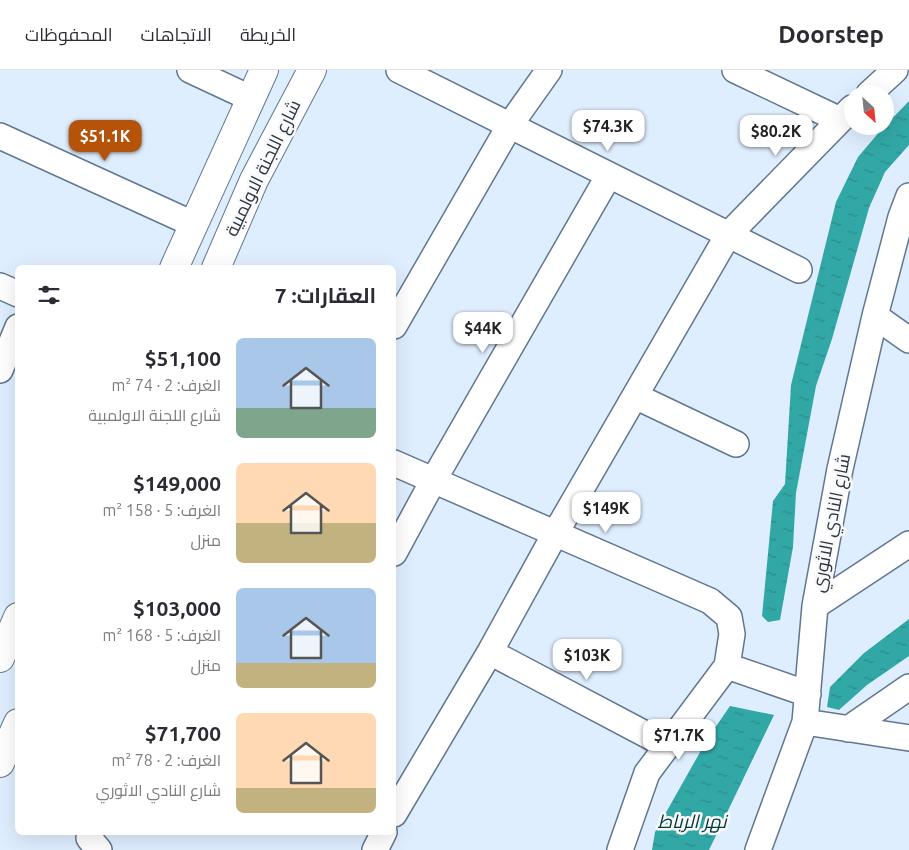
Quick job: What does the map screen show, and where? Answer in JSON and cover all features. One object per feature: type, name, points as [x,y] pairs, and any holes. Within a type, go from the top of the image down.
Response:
[{"type":"main road","points":[[175,265],[264,70]]},
{"type":"main road","name":"شارع اللجنة الاولمبية","points":[[217,265],[254,180],[312,70]]},
{"type":"main road","points":[[0,658],[10,623]]},
{"type":"main road","points":[[0,763],[15,730]]},
{"type":"street","points":[[190,70],[250,98]]},
{"type":"street","points":[[399,70],[799,270]]},
{"type":"street","points":[[396,323],[510,125],[549,70]]},
{"type":"street","points":[[735,70],[844,113]]},
{"type":"street","points":[[879,85],[896,70]]},
{"type":"street","points":[[396,811],[490,652],[555,534],[728,235],[844,116]]},
{"type":"street","points":[[0,136],[193,224]]},
{"type":"street","points":[[396,549],[609,175]]},
{"type":"street","name":"شارع النادي الاثوري","points":[[758,850],[806,722],[815,606],[840,469],[875,316],[901,217],[909,196]]},
{"type":"street","points":[[0,286],[15,293]]},
{"type":"street","points":[[875,316],[909,340]]},
{"type":"street","points":[[0,370],[15,334]]},
{"type":"street","points":[[635,396],[736,444]]},
{"type":"street","points":[[396,464],[710,601],[729,617],[732,634],[728,666],[666,745],[647,773],[620,850]]},
{"type":"street","points":[[815,606],[909,544]]},
{"type":"street","points":[[490,652],[666,745]]},
{"type":"street","points":[[728,666],[808,694]]},
{"type":"street","points":[[848,728],[909,687]]},
{"type":"street","points":[[806,722],[909,738]]},
{"type":"street","points":[[90,835],[89,838],[100,850]]},
{"type":"street","points":[[374,850],[382,835]]},
{"type":"water","points":[[909,101],[909,145],[885,172],[869,208],[832,339],[816,386],[796,493],[793,547],[780,620],[768,622],[762,616],[773,501],[785,484],[791,385],[836,202],[858,157],[877,135],[894,135],[894,117]]},
{"type":"water","points":[[909,619],[909,656],[867,685],[839,710],[827,707],[830,687],[864,653]]},
{"type":"water","name":"نهر الرباط","points":[[730,706],[774,715],[709,850],[652,850],[655,832],[708,738]]}]
